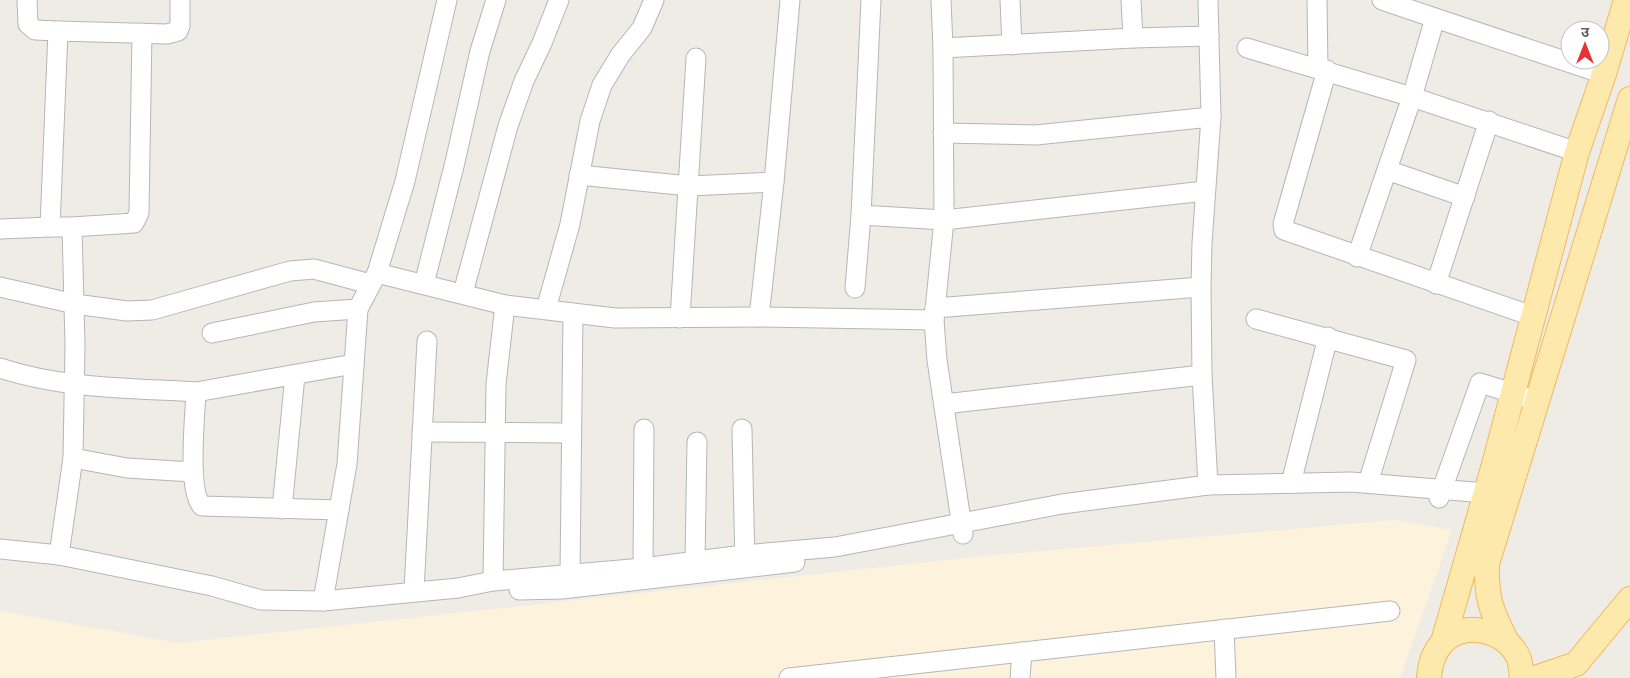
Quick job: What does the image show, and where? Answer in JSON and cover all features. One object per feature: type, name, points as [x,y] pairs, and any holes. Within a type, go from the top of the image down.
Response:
[{"type":"main road","points":[[1522,678],[1519,659],[1506,640],[1492,611],[1486,590],[1487,564],[1495,498],[1511,393],[1577,152],[1604,74],[1626,0]]},
{"type":"main road","points":[[1429,678],[1431,660],[1443,642],[1495,498],[1535,401],[1625,131],[1630,99]]},
{"type":"main road","points":[[1535,678],[1576,664],[1630,599]]},
{"type":"main road","points":[[1583,678],[1630,618]]},
{"type":"main road","points":[[1443,642],[1463,631],[1478,630],[1486,630],[1506,640]]},
{"type":"street","points":[[27,0],[28,24],[35,30],[168,34],[178,31],[180,26],[180,0]]},
{"type":"street","points":[[323,601],[347,464],[358,309],[373,278],[405,181],[447,0]]},
{"type":"street","points":[[424,284],[455,162],[480,51],[496,0]]},
{"type":"street","points":[[463,293],[508,126],[524,81],[559,0]]},
{"type":"street","points":[[546,309],[570,224],[590,121],[602,85],[621,54],[642,28],[654,0]]},
{"type":"street","points":[[759,317],[774,182],[790,0]]},
{"type":"street","points":[[855,288],[861,215],[871,0]]},
{"type":"street","points":[[941,0],[944,220],[935,314],[937,360],[962,528]]},
{"type":"street","points":[[1010,0],[1012,44]]},
{"type":"street","points":[[1131,0],[1132,38]]},
{"type":"street","points":[[1208,0],[1211,117],[1205,191],[1201,287],[1202,375],[1208,485]]},
{"type":"street","points":[[1317,0],[1322,69],[1283,224],[1284,230],[1357,257],[1532,316]]},
{"type":"street","points":[[1382,0],[1604,74]]},
{"type":"street","points":[[1357,257],[1412,97],[1435,18]]},
{"type":"street","points":[[50,227],[58,31]]},
{"type":"street","points":[[0,229],[134,223],[139,213],[142,33]]},
{"type":"street","points":[[943,48],[1209,36]]},
{"type":"street","points":[[1247,48],[1322,69],[1489,121],[1577,152]]},
{"type":"street","points":[[680,318],[696,58]]},
{"type":"street","points":[[943,133],[1036,135],[1211,117]]},
{"type":"street","points":[[1436,284],[1489,121]]},
{"type":"street","points":[[1387,170],[1465,196]]},
{"type":"street","points":[[579,175],[689,186],[774,182]]},
{"type":"street","points":[[861,215],[944,220],[1205,191]]},
{"type":"street","points":[[59,555],[73,458],[75,304],[72,227]]},
{"type":"street","points":[[0,287],[75,304],[127,311],[152,310],[290,271],[314,269],[424,284],[505,305],[615,318],[680,318],[935,314],[1201,287]]},
{"type":"street","points":[[493,581],[496,384],[505,305]]},
{"type":"street","points":[[212,334],[314,312],[358,309]]},
{"type":"street","points":[[570,574],[573,313]]},
{"type":"street","points":[[1256,319],[1328,337],[1406,360],[1368,483]]},
{"type":"street","points":[[1291,483],[1328,337]]},
{"type":"street","points":[[414,591],[427,341]]},
{"type":"street","points":[[0,368],[23,376],[75,384],[196,392],[354,364]]},
{"type":"street","points":[[282,509],[295,375]]},
{"type":"street","points":[[944,404],[1202,375]]},
{"type":"street","points":[[1441,493],[1480,383],[1535,401]]},
{"type":"street","points":[[196,392],[193,472],[197,501],[202,506],[339,510]]},
{"type":"street","points":[[643,568],[644,429]]},
{"type":"street","points":[[742,430],[744,562]]},
{"type":"street","points":[[422,432],[571,433]]},
{"type":"street","points":[[695,561],[697,442]]},
{"type":"street","points":[[73,458],[127,468],[193,472]]},
{"type":"street","points":[[962,528],[1062,504],[1208,485],[1368,483],[1495,498]]},
{"type":"street","points":[[458,588],[490,591],[562,589],[962,528],[1132,505],[1227,496],[1441,493]]},
{"type":"street","points":[[0,549],[59,555],[212,586],[261,600],[323,601],[458,588],[493,581],[643,568],[695,561],[744,562]]},
{"type":"street","points":[[789,678],[1390,611]]},
{"type":"street","points":[[1224,629],[1226,678]]},
{"type":"street","points":[[1020,678],[1022,652]]},
{"type":"shaded area","points":[[1394,520],[1452,530],[1400,678],[0,678],[0,611],[178,643],[984,556]]}]
